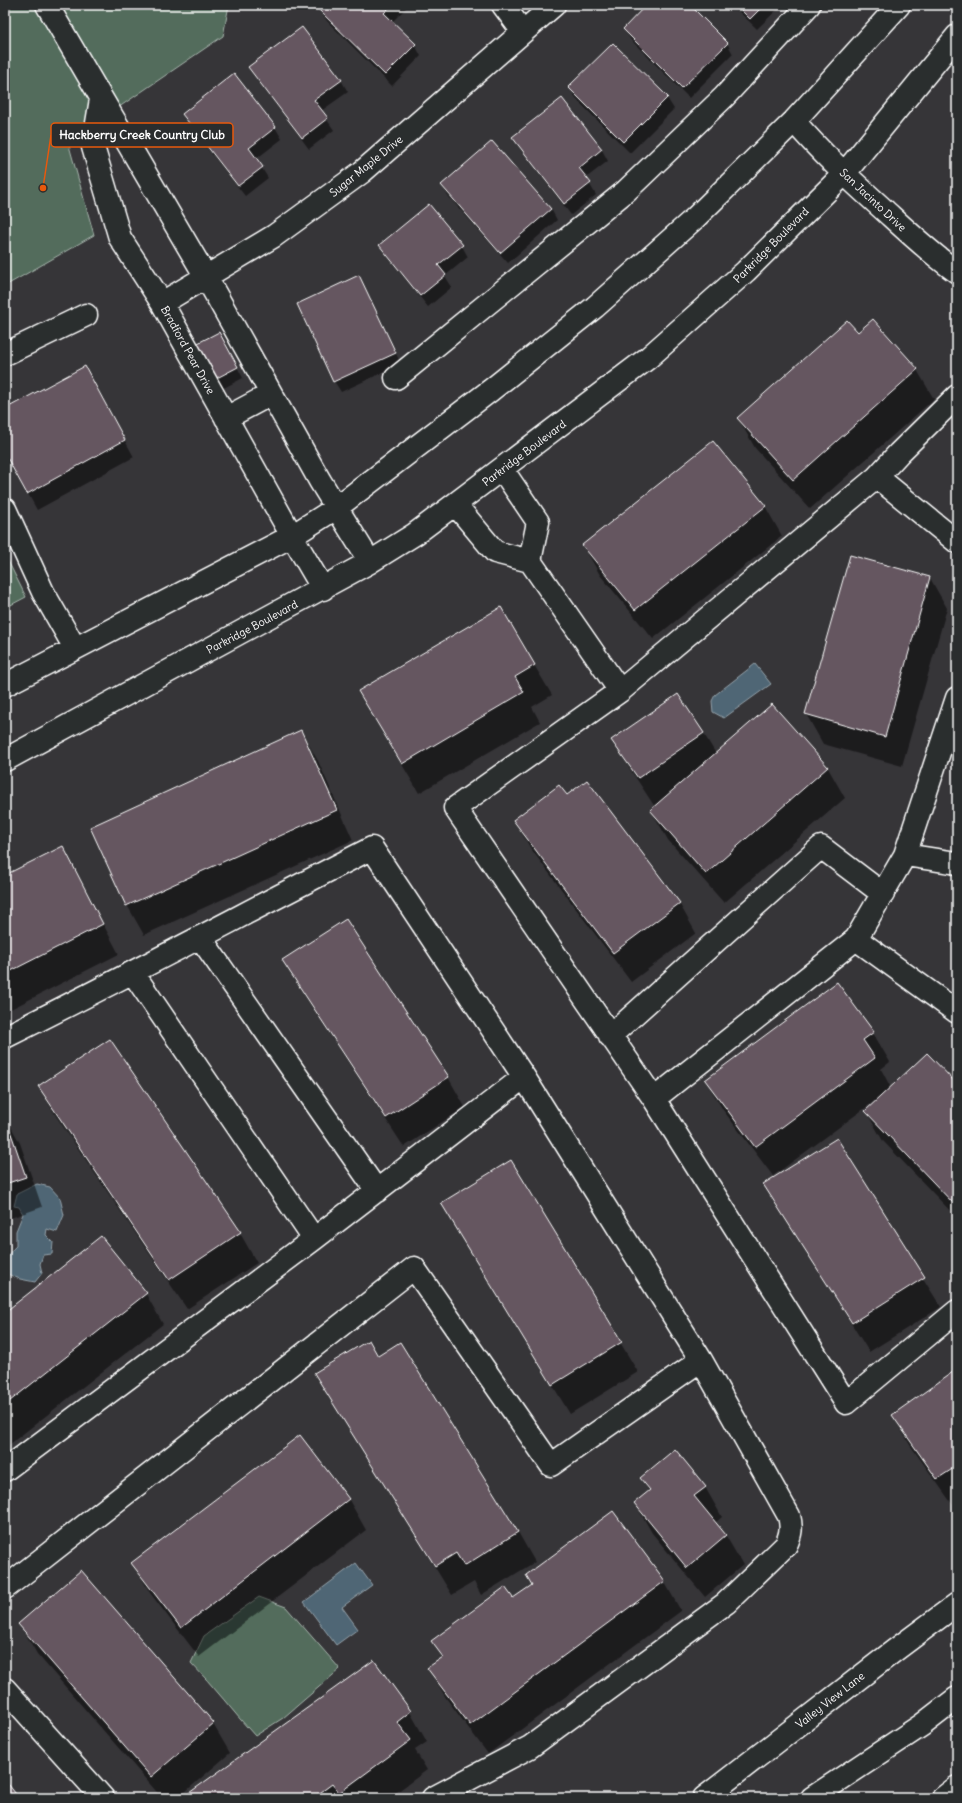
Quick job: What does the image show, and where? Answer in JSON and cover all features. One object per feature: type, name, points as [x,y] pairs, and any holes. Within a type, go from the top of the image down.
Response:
[{"type":"main road","points":[[48,5],[101,99],[206,277],[336,508],[370,562]]},
{"type":"main road","points":[[503,5],[523,32]]},
{"type":"main road","name":"Sugar Maple Drive","points":[[162,303],[274,236],[362,172],[554,5]]},
{"type":"main road","points":[[396,378],[626,191],[724,97],[809,5]]},
{"type":"main road","points":[[5,685],[292,536],[336,508],[491,390],[595,307],[695,218],[794,121],[898,5]]},
{"type":"main road","name":"Parkridge Boulevard","points":[[5,760],[323,589],[370,562],[414,534],[455,504],[648,358],[746,271],[844,174],[957,36]]},
{"type":"main road","name":"Bradford Pear Drive","points":[[101,99],[93,147],[120,238],[162,303],[323,589]]},
{"type":"main road","name":"San Jacinto Drive","points":[[794,121],[820,151],[844,174],[934,256],[957,272]]},
{"type":"main road","points":[[5,354],[86,316]]},
{"type":"main road","points":[[226,418],[271,394]]},
{"type":"main road","points":[[957,396],[899,453],[877,477],[620,691],[454,808],[654,1099],[846,1403],[957,1311]]},
{"type":"main road","points":[[502,469],[538,522],[530,560]]},
{"type":"main road","points":[[877,477],[957,542]]},
{"type":"main road","points":[[455,504],[495,552],[530,560],[620,691]]},
{"type":"main road","points":[[5,509],[43,592],[75,648]]},
{"type":"main road","points":[[654,1099],[856,939],[905,855],[957,698]]},
{"type":"main road","points":[[610,1036],[820,846],[882,894]]},
{"type":"main road","points":[[5,1037],[133,974],[200,937],[372,848],[524,1077],[701,1360],[789,1516],[792,1527],[790,1538],[786,1544],[726,1603],[530,1747],[433,1798]]},
{"type":"main road","points":[[905,855],[957,863]]},
{"type":"main road","points":[[200,937],[377,1191]]},
{"type":"main road","points":[[856,939],[957,1012]]},
{"type":"main road","points":[[133,974],[314,1239]]},
{"type":"main road","points":[[5,1470],[314,1239],[524,1077]]},
{"type":"main road","points":[[5,1588],[414,1268],[551,1466],[701,1360]]},
{"type":"main road","name":"Valley View Lane","points":[[704,1798],[957,1604]]},
{"type":"main road","points":[[5,1689],[103,1798]]},
{"type":"main road","points":[[812,1798],[922,1725],[957,1698]]},
{"type":"main road","points":[[943,1798],[957,1787]]},
{"type":"green space","points":[[5,5],[229,5],[223,36],[68,142],[94,235],[5,286]]},
{"type":"green space","points":[[5,555],[26,597],[5,608]]},
{"type":"green space","points":[[259,1597],[286,1607],[340,1669],[283,1718],[255,1736],[191,1663],[204,1636]]},
{"type":"water","points":[[755,664],[771,684],[724,718],[713,712],[712,701],[715,695]]},
{"type":"water","points":[[37,1184],[50,1187],[60,1198],[64,1215],[57,1232],[47,1229],[46,1235],[53,1242],[52,1254],[43,1255],[40,1264],[42,1273],[35,1282],[20,1279],[5,1273],[5,1264],[10,1252],[16,1246],[16,1231],[23,1214],[19,1207],[14,1206],[17,1194]]},
{"type":"water","points":[[356,1563],[372,1585],[342,1607],[358,1629],[336,1645],[304,1602]]},
{"type":"building","points":[[323,5],[392,5],[384,13],[416,44],[385,75],[319,10]]},
{"type":"building","points":[[646,5],[690,5],[728,43],[682,88],[623,29]]},
{"type":"building","points":[[736,5],[764,5],[750,19]]},
{"type":"building","points":[[302,27],[342,80],[314,100],[328,118],[302,138],[248,67]]},
{"type":"building","points":[[613,43],[668,97],[623,142],[568,87]]},
{"type":"building","points":[[234,73],[276,127],[249,148],[263,167],[238,186],[182,114]]},
{"type":"building","points":[[562,98],[602,149],[579,168],[591,183],[564,204],[512,137]]},
{"type":"building","points":[[492,141],[551,209],[500,253],[441,185]]},
{"type":"building","points":[[429,204],[463,245],[438,265],[446,275],[420,296],[379,245]]},
{"type":"building","points":[[359,275],[396,353],[333,382],[297,304]]},
{"type":"building","points":[[873,319],[918,369],[793,480],[737,418],[847,320],[858,332]]},
{"type":"building","points":[[219,332],[238,367],[215,379],[196,344]]},
{"type":"building","points":[[85,366],[125,440],[27,494],[5,454],[5,409]]},
{"type":"building","points":[[713,441],[766,506],[635,610],[582,545]]},
{"type":"building","points":[[850,555],[930,577],[885,737],[805,714]]},
{"type":"building","points":[[501,607],[535,665],[515,677],[524,692],[402,764],[358,691]]},
{"type":"building","points":[[678,694],[704,733],[638,778],[611,740]]},
{"type":"building","points":[[772,704],[828,767],[706,874],[650,810]]},
{"type":"building","points":[[301,730],[337,810],[126,906],[90,827]]},
{"type":"building","points":[[587,780],[680,903],[613,953],[513,820],[559,785],[567,795]]},
{"type":"building","points":[[63,846],[103,924],[5,974],[5,875]]},
{"type":"building","points":[[346,919],[449,1077],[386,1118],[282,960]]},
{"type":"building","points":[[837,982],[874,1032],[863,1040],[875,1058],[755,1147],[705,1080]]},
{"type":"building","points":[[110,1039],[241,1232],[169,1280],[38,1086]]},
{"type":"building","points":[[927,1053],[957,1084],[957,1201],[954,1204],[865,1111]]},
{"type":"building","points":[[5,1116],[26,1177],[5,1184]]},
{"type":"building","points":[[837,1138],[925,1277],[852,1323],[763,1184]]},
{"type":"building","points":[[511,1160],[622,1342],[552,1385],[441,1203]]},
{"type":"building","points":[[101,1236],[147,1293],[5,1405],[5,1312]]},
{"type":"building","points":[[369,1340],[378,1356],[400,1342],[518,1532],[464,1566],[456,1553],[435,1566],[314,1373]]},
{"type":"building","points":[[957,1369],[957,1466],[937,1479],[892,1415]]},
{"type":"building","points":[[300,1435],[349,1499],[181,1628],[131,1563]]},
{"type":"building","points":[[675,1449],[706,1487],[694,1496],[726,1535],[687,1568],[634,1503],[650,1490],[640,1478]]},
{"type":"building","points":[[613,1511],[665,1581],[470,1725],[427,1668],[443,1657],[431,1641],[505,1587],[513,1598],[532,1585],[526,1575]]},
{"type":"building","points":[[81,1570],[214,1723],[151,1777],[18,1624]]},
{"type":"building","points":[[374,1660],[411,1711],[397,1722],[411,1740],[339,1793],[332,1784],[313,1798],[182,1798]]},
{"type":"building","points":[[5,1780],[19,1798],[5,1798]]},
{"type":"place","name":"Hackberry Creek Country Club","points":[[43,188]]}]
